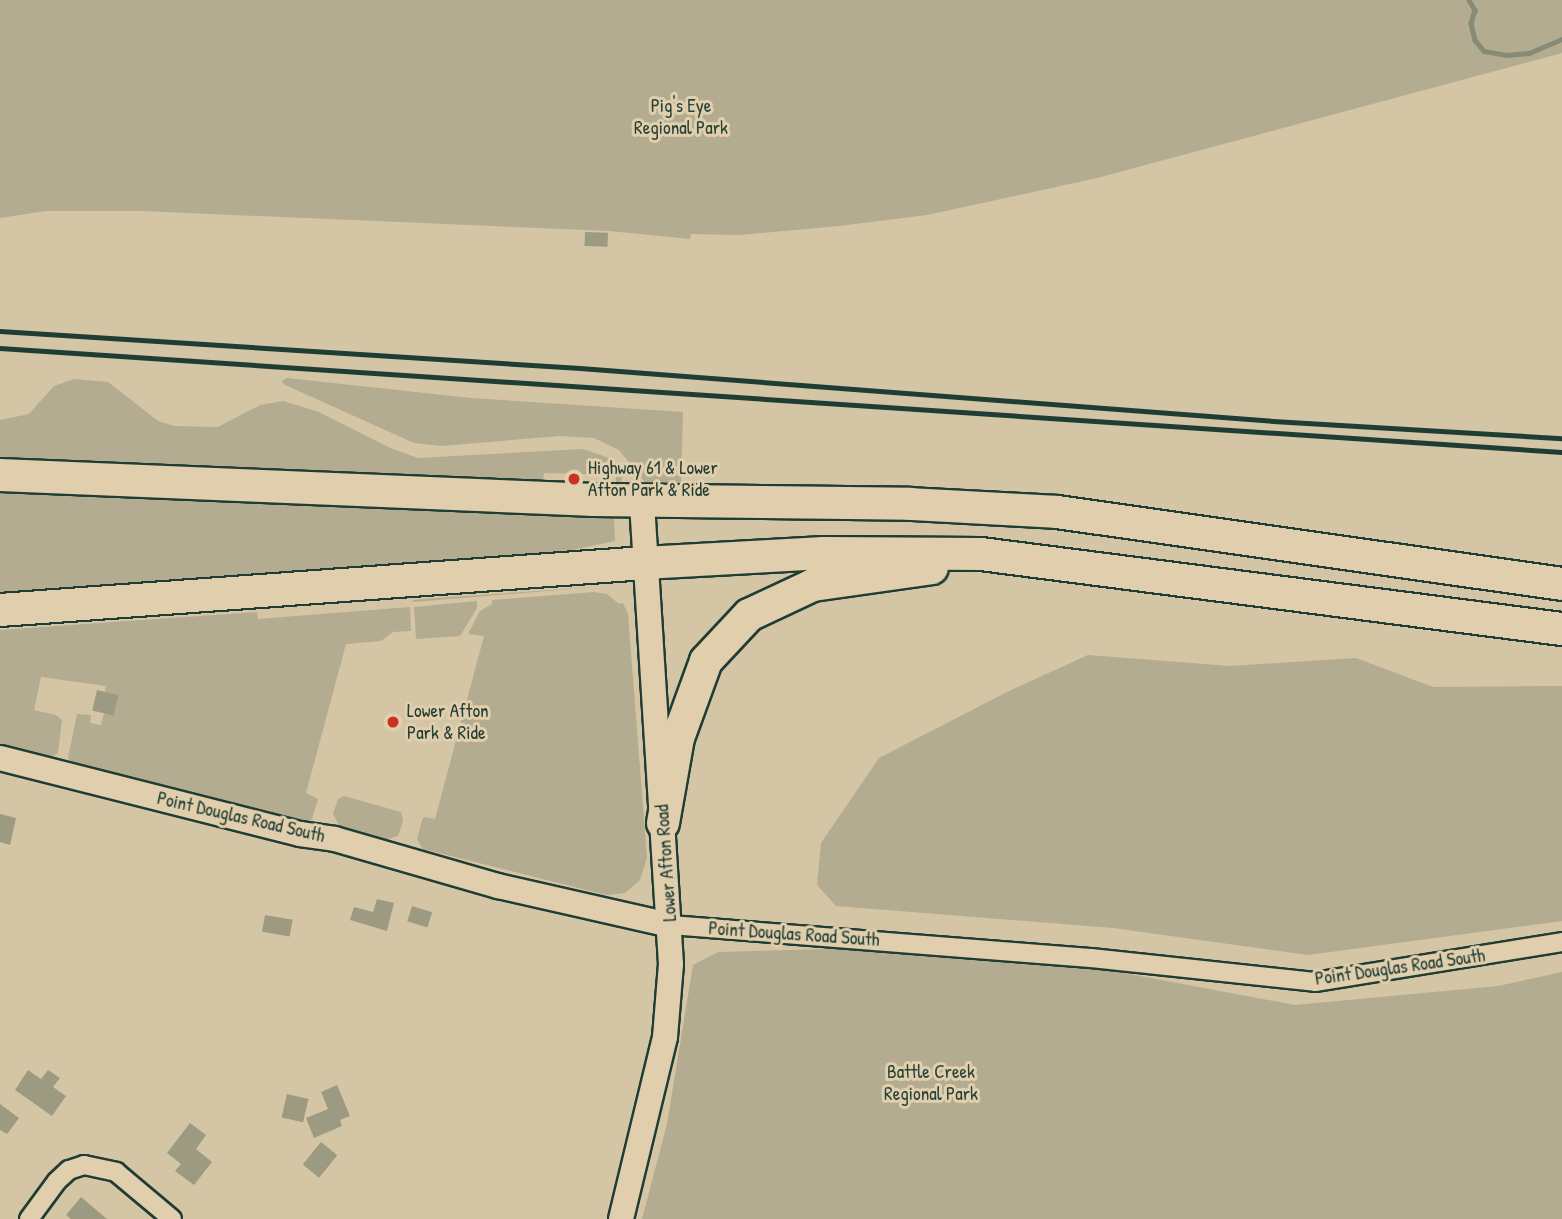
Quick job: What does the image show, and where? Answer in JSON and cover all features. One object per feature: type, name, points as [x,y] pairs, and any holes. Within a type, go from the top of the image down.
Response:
[{"type":"highway","points":[[0,475],[285,489],[642,501],[911,504],[1057,512],[1562,584]]},
{"type":"highway","points":[[0,610],[644,563],[824,553],[981,554],[1562,629]]},
{"type":"highway","points":[[663,823],[678,738],[706,661],[749,615],[813,585],[924,570],[981,554]]},
{"type":"main road","name":"Lower Afton Road","points":[[621,1219],[665,1037],[670,978],[670,925],[642,501]]},
{"type":"main road","name":"Point Douglas Road South","points":[[0,758],[300,834],[335,839],[498,886],[670,925]]},
{"type":"street","name":"Point Douglas Road South","points":[[670,925],[1078,957],[1315,982],[1562,942]]},
{"type":"street","points":[[29,1219],[57,1181],[69,1170],[84,1165],[116,1172],[172,1219]]},
{"type":"green space","name":"Pig's Eye Regional Park","points":[[0,0],[1562,0],[1562,53],[1097,178],[927,215],[839,226],[739,235],[691,234],[690,239],[609,231],[142,211],[46,211],[0,218]]},
{"type":"green space","points":[[287,378],[471,398],[683,412],[681,486],[647,485],[619,450],[594,438],[560,436],[441,446],[414,443],[283,384],[282,381]]},
{"type":"green space","points":[[74,379],[108,382],[158,421],[174,426],[218,427],[260,405],[283,401],[319,412],[390,448],[418,458],[583,449],[609,458],[617,466],[622,478],[620,484],[616,484],[616,475],[544,473],[543,484],[0,460],[0,420],[29,414],[54,386]]},
{"type":"green space","points":[[0,487],[600,514],[614,517],[615,541],[572,550],[358,568],[262,580],[0,599]]},
{"type":"green space","points":[[595,587],[413,602],[436,598]]},
{"type":"green space","points":[[594,592],[607,594],[619,604],[623,603],[628,614],[647,858],[640,880],[625,893],[606,895],[423,849],[417,839],[422,820],[424,817],[435,819],[484,636],[468,634],[480,611],[492,604],[492,600]]},
{"type":"green space","points":[[477,601],[477,608],[460,636],[416,639],[414,607]]},
{"type":"green space","points":[[410,607],[411,631],[393,632],[381,641],[346,644],[306,793],[318,799],[312,819],[304,825],[72,766],[68,758],[77,714],[91,715],[90,723],[101,725],[104,713],[114,714],[118,695],[105,692],[106,686],[41,677],[34,710],[56,715],[62,720],[58,753],[47,761],[0,749],[0,630],[257,612],[258,619]]},
{"type":"green space","points":[[1088,655],[1230,666],[1356,658],[1433,687],[1562,686],[1562,921],[1308,955],[1113,928],[836,906],[817,885],[821,843],[879,758],[1009,691]]},
{"type":"green space","points":[[344,796],[401,812],[403,821],[398,836],[385,840],[339,825],[333,814],[338,799]]},
{"type":"green space","name":"Battle Creek Regional Park","points":[[975,945],[1295,1005],[1498,986],[1562,972],[1562,1219],[642,1219],[667,1124],[693,965],[718,952]]},
{"type":"building","points":[[585,232],[608,233],[607,247],[585,246]]},
{"type":"building","points":[[97,690],[118,695],[114,715],[92,710]]},
{"type":"building","points":[[0,814],[16,818],[10,845],[0,842]]},
{"type":"building","points":[[377,899],[394,903],[387,931],[350,920],[354,907],[373,912]]},
{"type":"building","points":[[412,906],[432,912],[427,927],[407,921]]},
{"type":"building","points":[[265,915],[293,920],[290,937],[262,932]]},
{"type":"building","points":[[28,1070],[41,1079],[48,1070],[60,1078],[53,1087],[66,1096],[52,1116],[15,1090]]},
{"type":"building","points":[[337,1085],[350,1116],[340,1120],[342,1126],[314,1138],[306,1118],[328,1109],[321,1092]]},
{"type":"building","points":[[287,1094],[308,1099],[303,1122],[282,1117]]},
{"type":"building","points":[[0,1104],[19,1118],[7,1134],[0,1130]]},
{"type":"building","points":[[190,1123],[206,1135],[196,1149],[212,1162],[194,1185],[175,1171],[181,1164],[167,1153]]},
{"type":"building","points":[[321,1142],[337,1155],[319,1178],[303,1165]]},
{"type":"building","points":[[81,1197],[107,1219],[71,1219],[66,1215]]},
{"type":"waterway","points":[[1469,0],[1475,10],[1471,23],[1475,40],[1484,51],[1506,55],[1529,53],[1562,39]]},
{"type":"railway","points":[[0,331],[580,368],[1273,421],[1562,438]]},
{"type":"railway","points":[[0,348],[1562,452]]},
{"type":"place","name":"Highway 61 & Lower Afton Park & Ride","points":[[574,479]]},
{"type":"place","name":"Lower Afton Park & Ride","points":[[393,722]]}]
